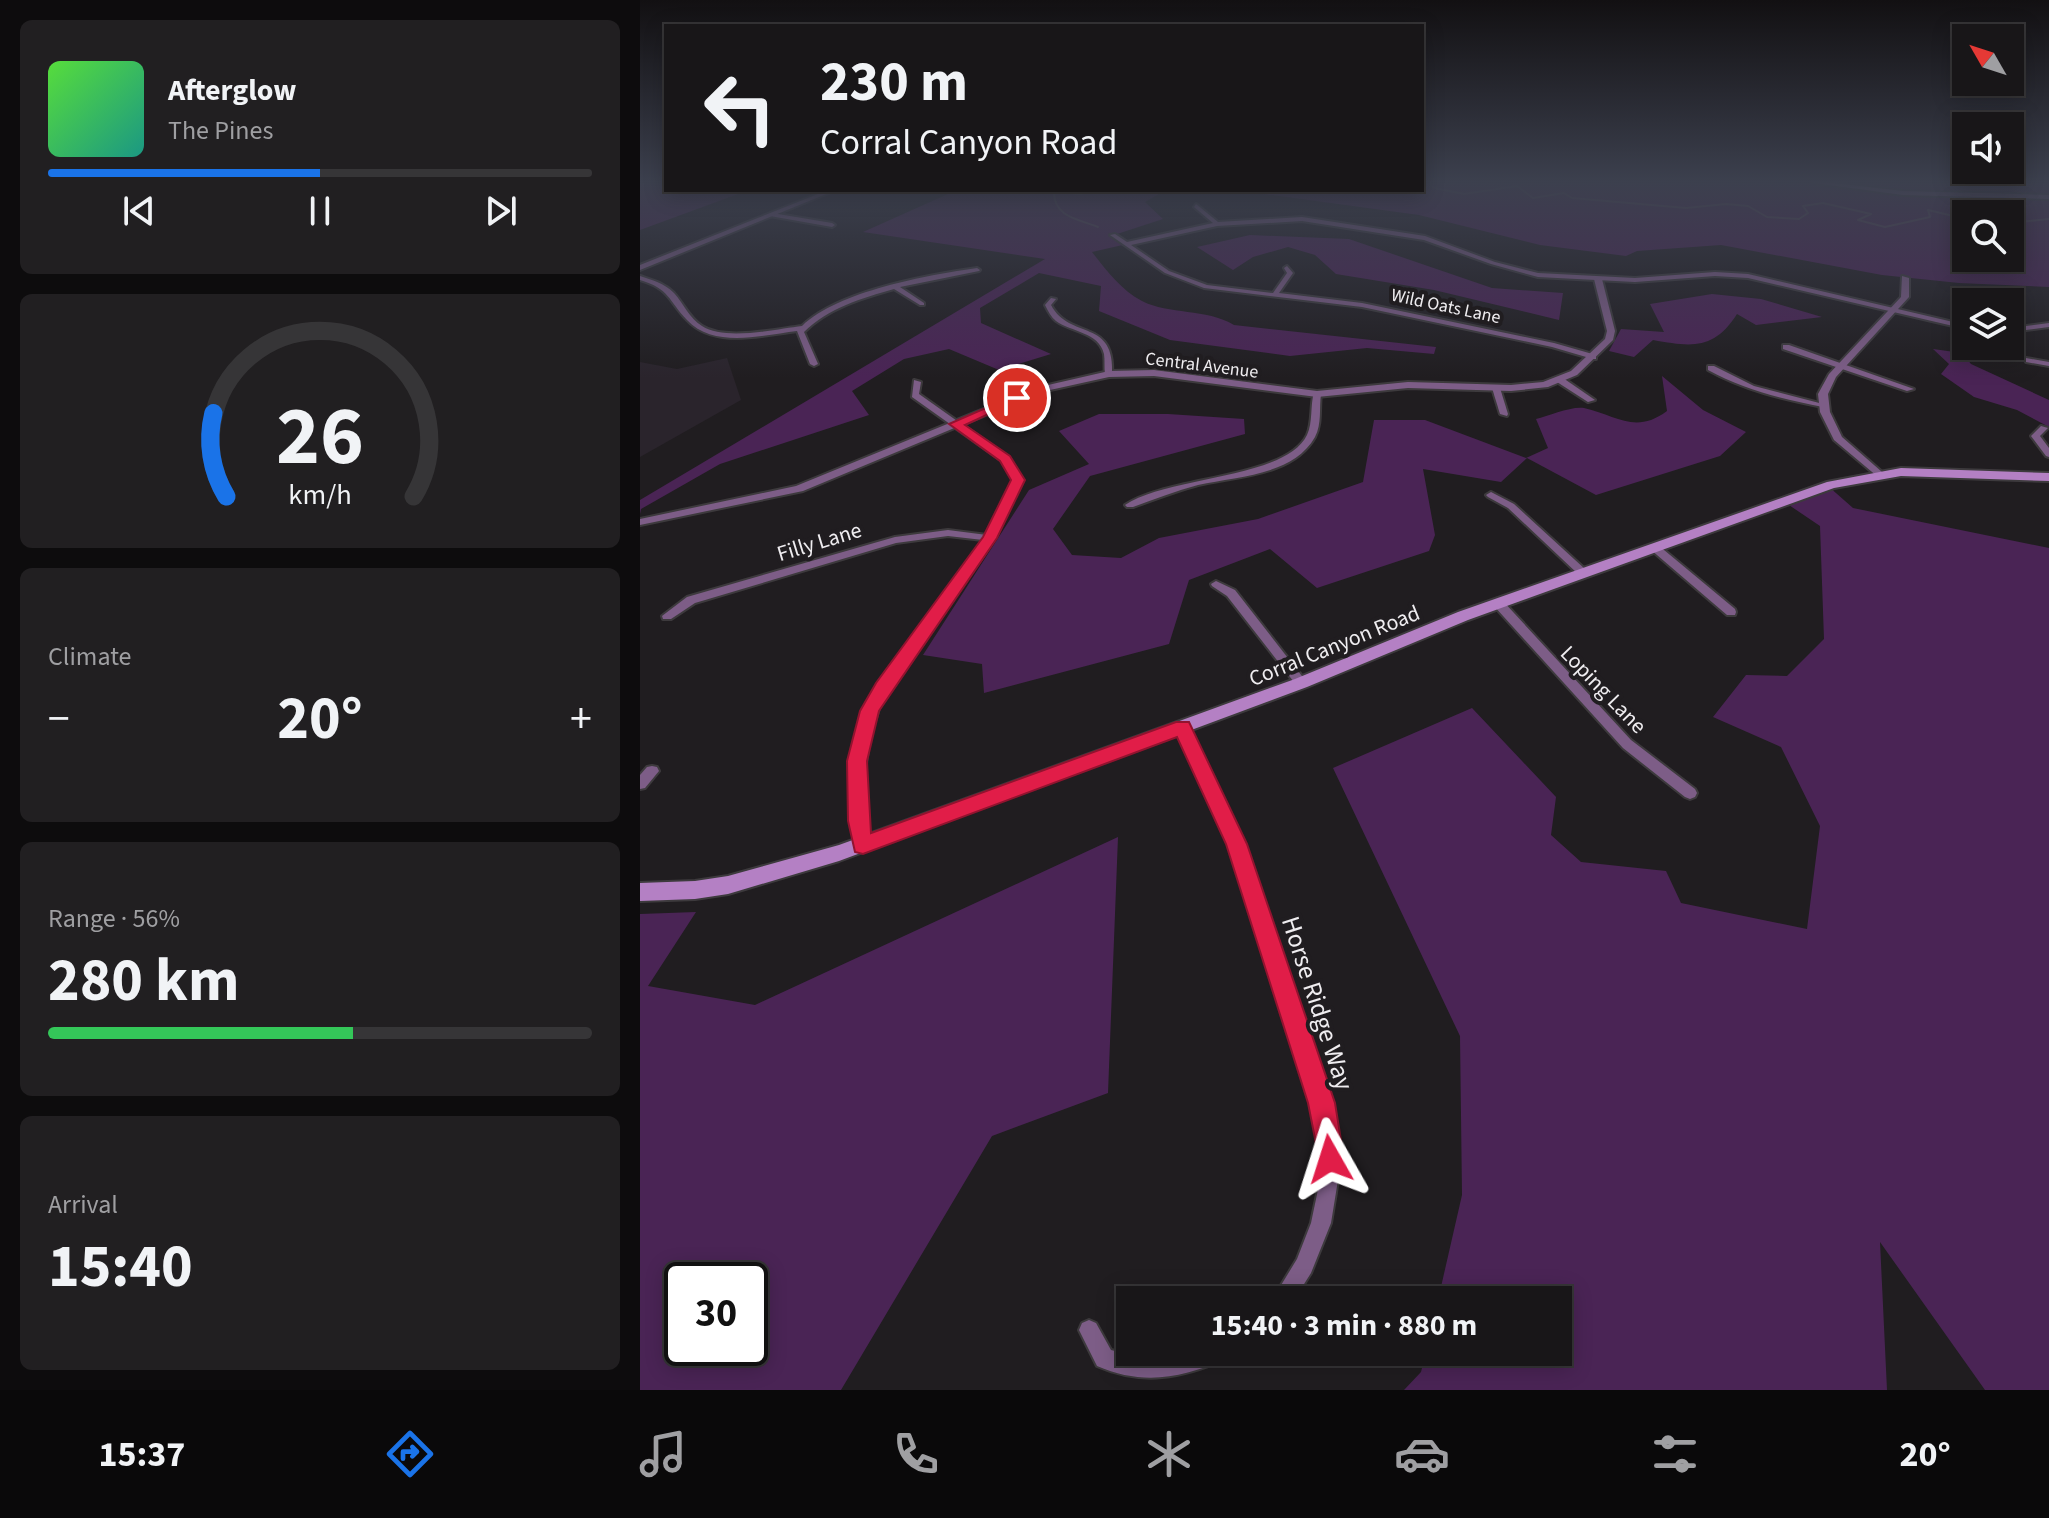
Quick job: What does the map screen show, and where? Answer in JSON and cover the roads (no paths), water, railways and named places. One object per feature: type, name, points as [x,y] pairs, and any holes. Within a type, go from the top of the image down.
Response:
[{"type":"main road","name":"Corral Canyon Road","points":[[640,892],[695,890],[735,884],[863,845],[1301,683],[1498,603],[1831,485],[1878,474],[1933,472],[2049,477]]},
{"type":"street","points":[[640,268],[690,248]]},
{"type":"street","name":"Wild Oats Lane","points":[[1132,248],[1162,269],[1189,282],[1222,290],[1362,305],[1554,345],[1593,357]]},
{"type":"street","points":[[1459,248],[1528,273],[1653,280],[1685,275],[1742,275],[1952,324]]},
{"type":"street","points":[[1274,296],[1290,273],[1287,268]]},
{"type":"street","points":[[814,364],[800,332],[811,319],[831,308],[897,288],[947,274],[977,270]]},
{"type":"street","points":[[640,278],[667,286],[698,326],[708,331],[732,334],[803,328]]},
{"type":"street","points":[[1878,474],[1838,438],[1829,425],[1823,405],[1826,386],[1907,291],[1905,278]]},
{"type":"street","points":[[1593,357],[1607,343],[1610,334],[1598,279]]},
{"type":"street","points":[[897,288],[922,304]]},
{"type":"street","points":[[1053,299],[1048,305],[1055,318],[1105,345],[1109,374]]},
{"type":"street","points":[[2024,329],[2046,328]]},
{"type":"street","points":[[1786,347],[1910,389]]},
{"type":"street","name":"Central Avenue","points":[[640,522],[799,489],[1048,387],[1109,374],[1154,373],[1317,394],[1408,385],[1529,387],[1560,380],[1593,357]]},
{"type":"street","points":[[2029,360],[2049,364]]},
{"type":"street","points":[[1711,368],[1731,381],[1755,390],[1823,405]]},
{"type":"street","points":[[1560,380],[1591,400]]},
{"type":"street","points":[[863,845],[858,821],[857,761],[870,711],[882,688],[990,538],[1018,480],[1005,459],[915,395],[917,382]]},
{"type":"street","points":[[1496,388],[1504,414]]},
{"type":"street","points":[[1130,505],[1203,481],[1260,470],[1287,459],[1313,434],[1317,394]]},
{"type":"street","points":[[2044,428],[2035,436],[2049,454]]},
{"type":"street","points":[[1491,495],[1511,506],[1582,572]]},
{"type":"street","name":"Filly Lane","points":[[667,616],[691,600],[895,540],[948,533],[990,538]]},
{"type":"street","points":[[1654,547],[1731,612]]},
{"type":"street","points":[[1216,584],[1231,593],[1301,683]]},
{"type":"street","name":"Loping Lane","points":[[1498,603],[1627,744],[1690,793]]},
{"type":"street","name":"Horse Ridge Way","points":[[1182,727],[1237,844],[1326,1120],[1330,1169],[1321,1223],[1304,1266],[1291,1286]]},
{"type":"street","points":[[640,784],[652,771]]},
{"type":"street","points":[[1089,1330],[1104,1359],[1116,1362]]},
{"type":"street","points":[[1129,1366],[1179,1366]]}]
